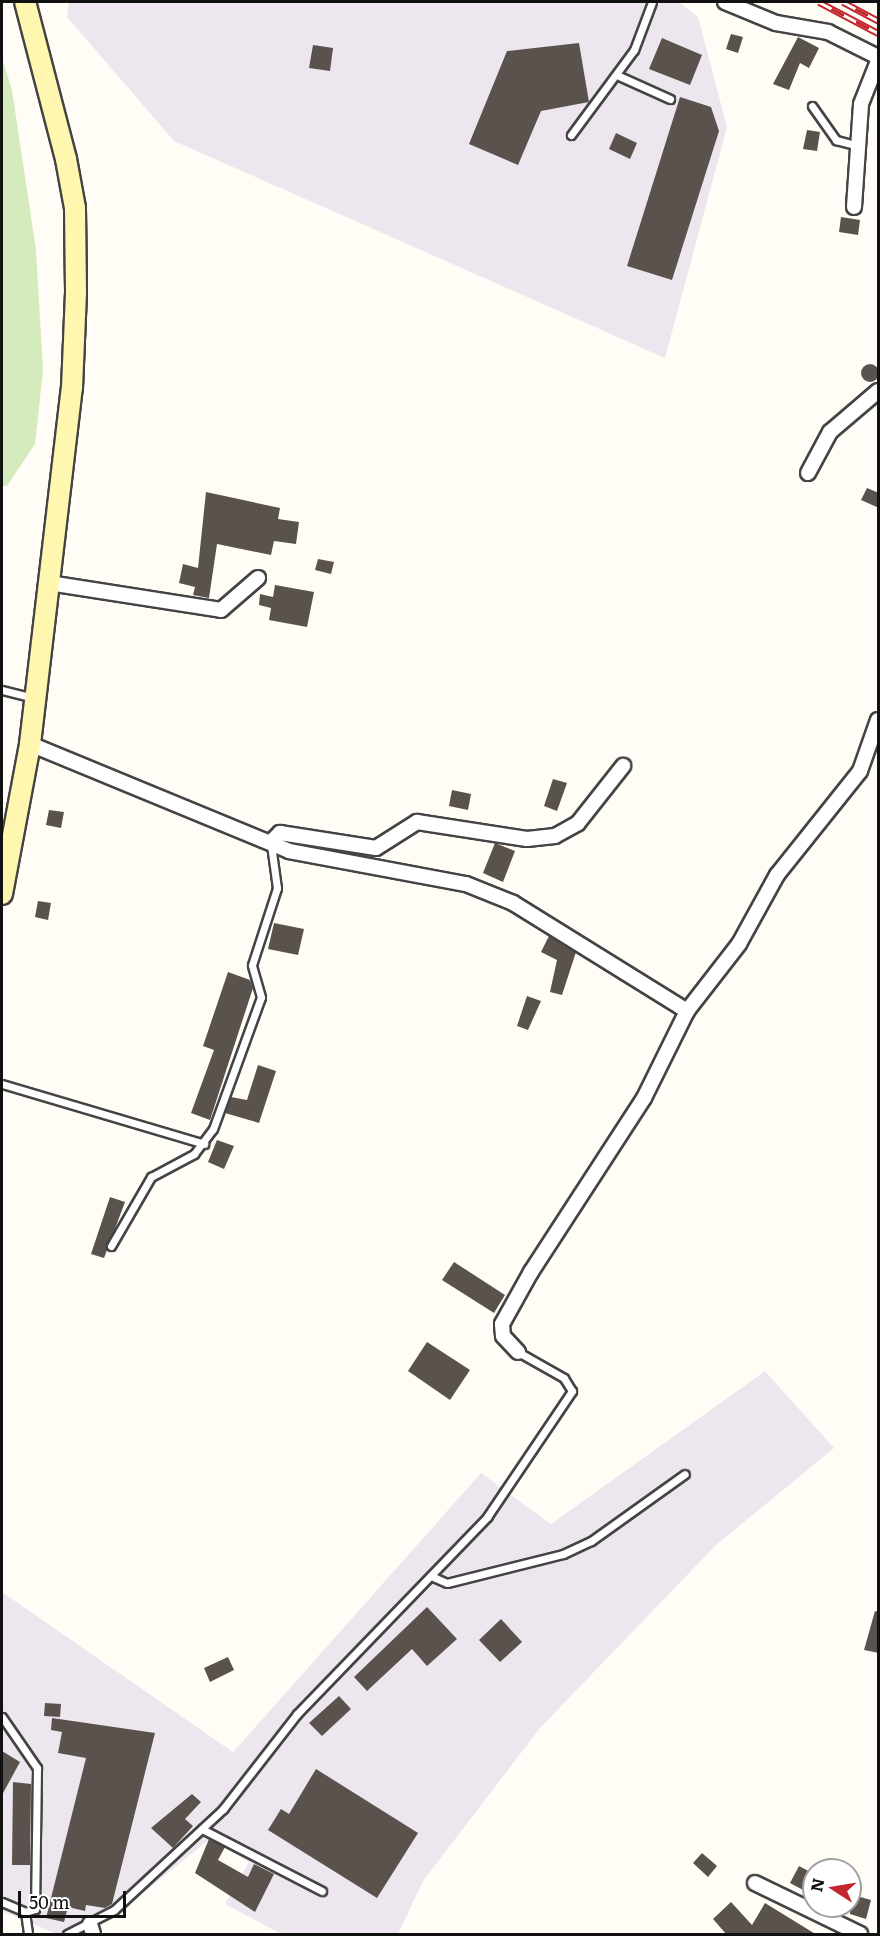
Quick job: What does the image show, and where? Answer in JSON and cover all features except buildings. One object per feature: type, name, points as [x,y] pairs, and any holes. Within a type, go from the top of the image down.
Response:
[{"type":"street","points":[[2,894],[30,744],[72,388],[75,208],[25,2]]},
{"type":"street","points":[[725,2],[776,23],[828,32],[879,59],[864,90],[854,207]]},
{"type":"street","points":[[808,473],[830,432],[879,391]]},
{"type":"street","points":[[49,583],[221,610],[258,578]]},
{"type":"street","points":[[518,1352],[503,1336],[502,1324],[644,1098],[687,1011],[739,944],[797,845],[854,780],[879,720]]},
{"type":"street","points":[[30,744],[319,860],[466,884],[513,903],[687,1011]]},
{"type":"street","points":[[271,842],[280,833],[376,848],[417,822],[527,840],[555,836],[578,823],[623,766]]},
{"type":"street","points":[[755,1883],[860,1935]]},
{"type":"lane","points":[[571,135],[619,76],[652,2]]},
{"type":"lane","points":[[619,76],[670,99]]},
{"type":"lane","points":[[812,106],[836,140],[859,147]]},
{"type":"lane","points":[[2,690],[34,698]]},
{"type":"lane","points":[[111,1246],[152,1177],[204,1144],[261,997],[252,965],[277,888],[271,842]]},
{"type":"lane","points":[[2,1084],[204,1144]]},
{"type":"lane","points":[[67,1935],[92,1929],[202,1829],[297,1714],[487,1517],[548,1422],[570,1398],[564,1378],[518,1352]]},
{"type":"lane","points":[[431,1576],[447,1583],[563,1554],[591,1542],[685,1474]]},
{"type":"lane","points":[[2,1717],[37,1768],[35,1910],[25,1912],[2,1902]]},
{"type":"lane","points":[[202,1829],[322,1891]]},
{"type":"lane","points":[[25,1912],[28,1935]]},
{"type":"shaded area","points":[[69,2],[679,2],[698,17],[727,127],[665,358],[174,141],[67,17]]},
{"type":"shaded area","points":[[765,1371],[834,1448],[716,1545],[540,1728],[423,1881],[398,1934],[281,1934],[225,1904],[249,1862],[210,1839],[137,1898],[70,1934],[57,1934],[2,1911],[2,1592],[233,1752],[481,1473],[551,1524]]},
{"type":"green space","points":[[2,58],[12,90],[36,250],[43,370],[35,444],[7,486],[2,486]]},
{"type":"railway","points":[[819,2],[878,33]]},
{"type":"railway","points":[[843,2],[878,21]]}]
